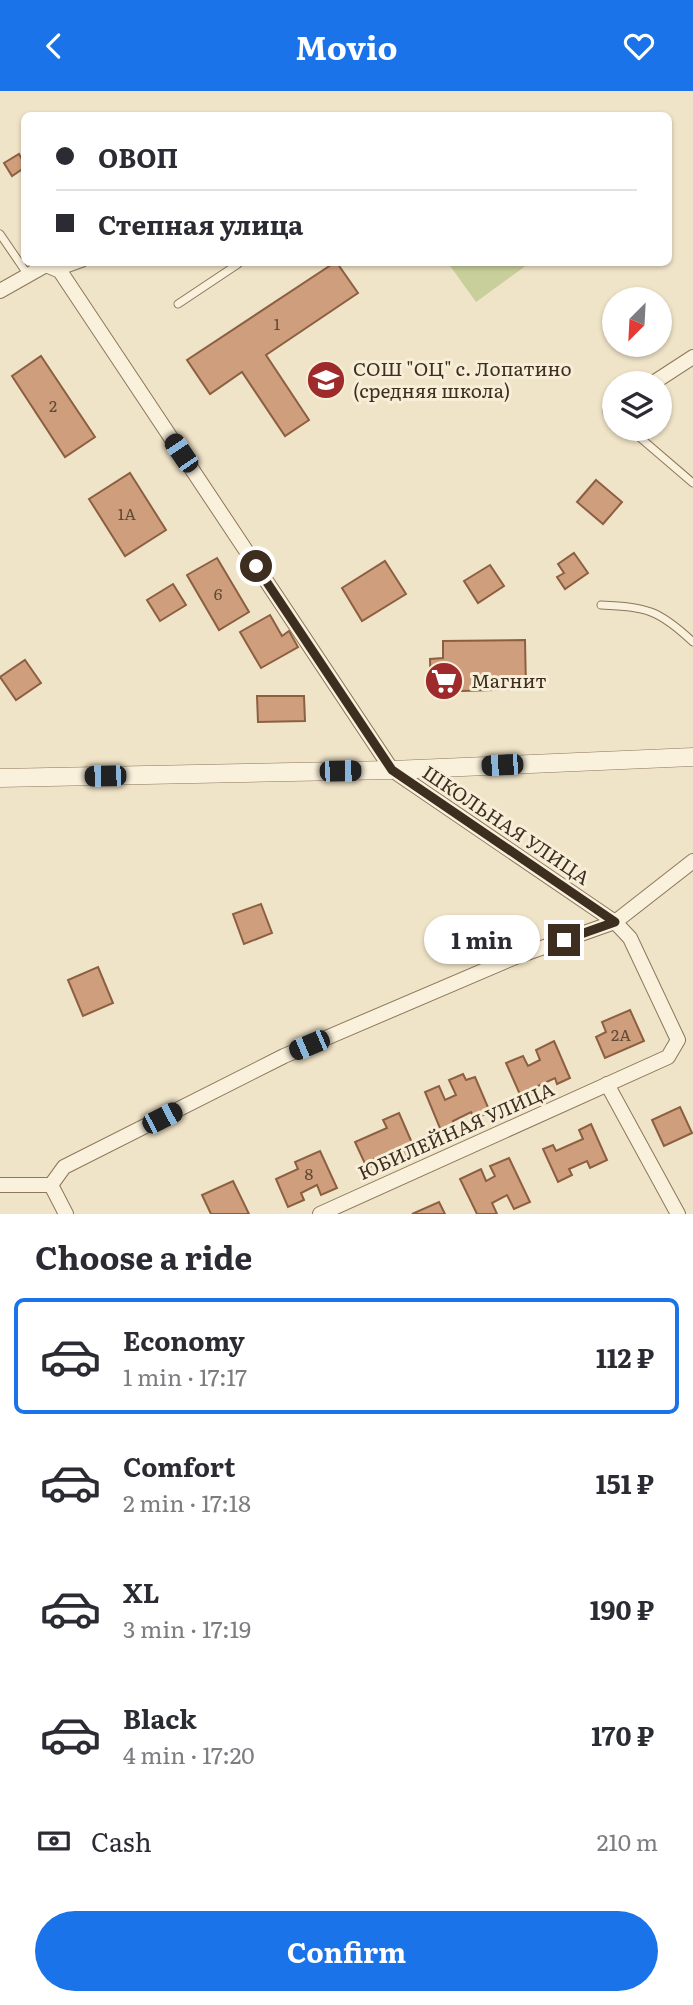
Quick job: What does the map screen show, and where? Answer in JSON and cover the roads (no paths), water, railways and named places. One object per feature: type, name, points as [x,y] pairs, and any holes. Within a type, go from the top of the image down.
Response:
[{"type":"street","points":[[0,291],[44,266]]},
{"type":"street","points":[[48,266],[60,271]]},
{"type":"street","name":"ШКОЛЬНАЯ УЛИЦА","points":[[60,271],[392,770],[615,922],[630,939],[678,1040],[668,1057],[607,1084]]},
{"type":"street","points":[[671,371],[693,357]]},
{"type":"street","points":[[0,778],[392,770],[693,757]]},
{"type":"street","points":[[51,1185],[64,1167],[284,1056],[513,958],[615,922],[693,861]]},
{"type":"street","points":[[607,1084],[678,1214]]},
{"type":"street","name":"ЮБИЛЕЙНАЯ УЛИЦА","points":[[320,1214],[607,1084]]},
{"type":"street","points":[[0,1185],[51,1185]]},
{"type":"street","points":[[51,1185],[66,1214]]},
{"type":"lane","points":[[0,234],[21,265]]},
{"type":"lane","points":[[22,266],[28,275]]},
{"type":"lane","points":[[60,271],[74,266]]},
{"type":"lane","points":[[178,304],[234,266]]},
{"type":"lane","points":[[644,441],[693,483]]},
{"type":"lane","points":[[601,605],[632,606],[656,612],[693,642]]},
{"type":"place","name":"СОШ \"ОЦ\" с. Лопатино (средняя школа)","points":[[326,380]]},
{"type":"place","name":"Магнит","points":[[444,681]]}]
